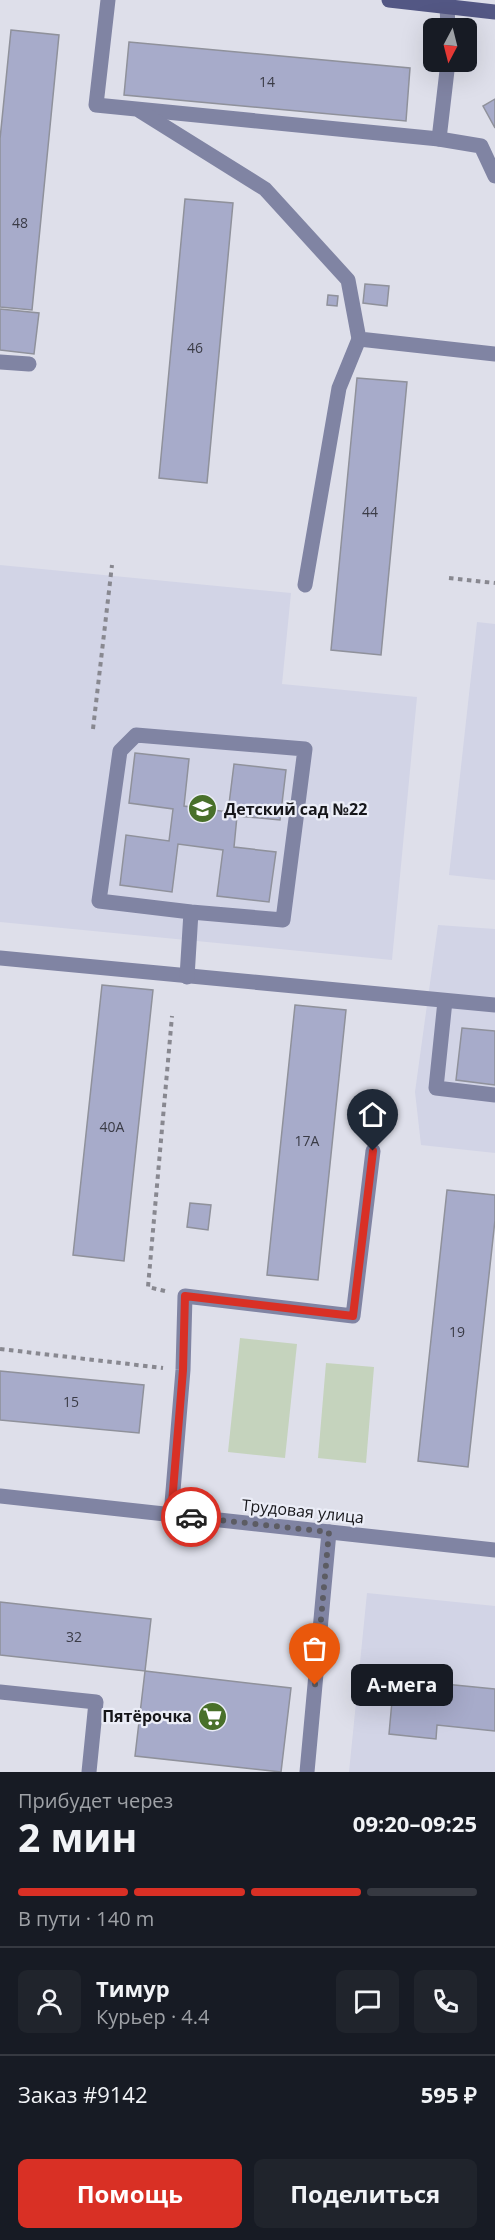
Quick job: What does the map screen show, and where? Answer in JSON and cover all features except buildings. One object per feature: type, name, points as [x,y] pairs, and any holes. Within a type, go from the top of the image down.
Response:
[{"type":"main road","points":[[388,0],[495,12]]},
{"type":"street","points":[[108,0],[96,105],[439,139],[481,146],[495,176]]},
{"type":"street","points":[[447,6],[448,18]]},
{"type":"street","points":[[439,139],[447,72]]},
{"type":"street","points":[[137,109],[265,189],[348,280],[359,339],[339,388],[305,585]]},
{"type":"street","points":[[359,339],[495,354]]},
{"type":"street","points":[[0,362],[30,364]]},
{"type":"street","points":[[136,735],[305,749],[283,920],[191,912],[99,901],[120,751],[136,735]]},
{"type":"street","points":[[187,977],[191,912]]},
{"type":"street","points":[[0,958],[495,1005]]},
{"type":"street","points":[[445,1001],[436,1088],[495,1095]]},
{"type":"street","points":[[171,1515],[183,1370],[185,1296],[353,1316],[373,1151]]},
{"type":"street","name":"Трудовая улица","points":[[0,1496],[495,1551]]},
{"type":"street","points":[[307,1772],[329,1532]]},
{"type":"street","points":[[0,1692],[96,1702],[89,1772]]},
{"type":"path","points":[[93,729],[112,565]]},
{"type":"path","points":[[449,578],[495,583]]},
{"type":"path","points":[[172,1016],[148,1287],[185,1296]]},
{"type":"path","points":[[0,1349],[183,1370]]},
{"type":"shaded area","name":"Детский сад №22","points":[[0,565],[291,593],[282,684],[417,697],[392,960],[0,922]]},
{"type":"shaded area","points":[[477,622],[495,624],[495,880],[449,875]]},
{"type":"shaded area","points":[[438,925],[495,929],[495,1153],[421,1145],[415,1092]]},
{"type":"shaded area","points":[[367,1593],[495,1606],[495,1772],[349,1772]]},
{"type":"green space","points":[[240,1338],[297,1344],[285,1458],[228,1452]]},
{"type":"green space","points":[[326,1363],[374,1367],[366,1463],[318,1458]]},
{"type":"way so far","points":[[191,1517],[329,1532],[315,1685]]},
{"type":"place","name":"Детский сад №22","points":[[203,809]]},
{"type":"place","name":"А-мега","points":[[315,1685]]},
{"type":"place","name":"Пятёрочка","points":[[213,1716]]},
{"type":"route","points":[[191,1517],[171,1515],[183,1370],[185,1296],[353,1316],[373,1151]]}]
